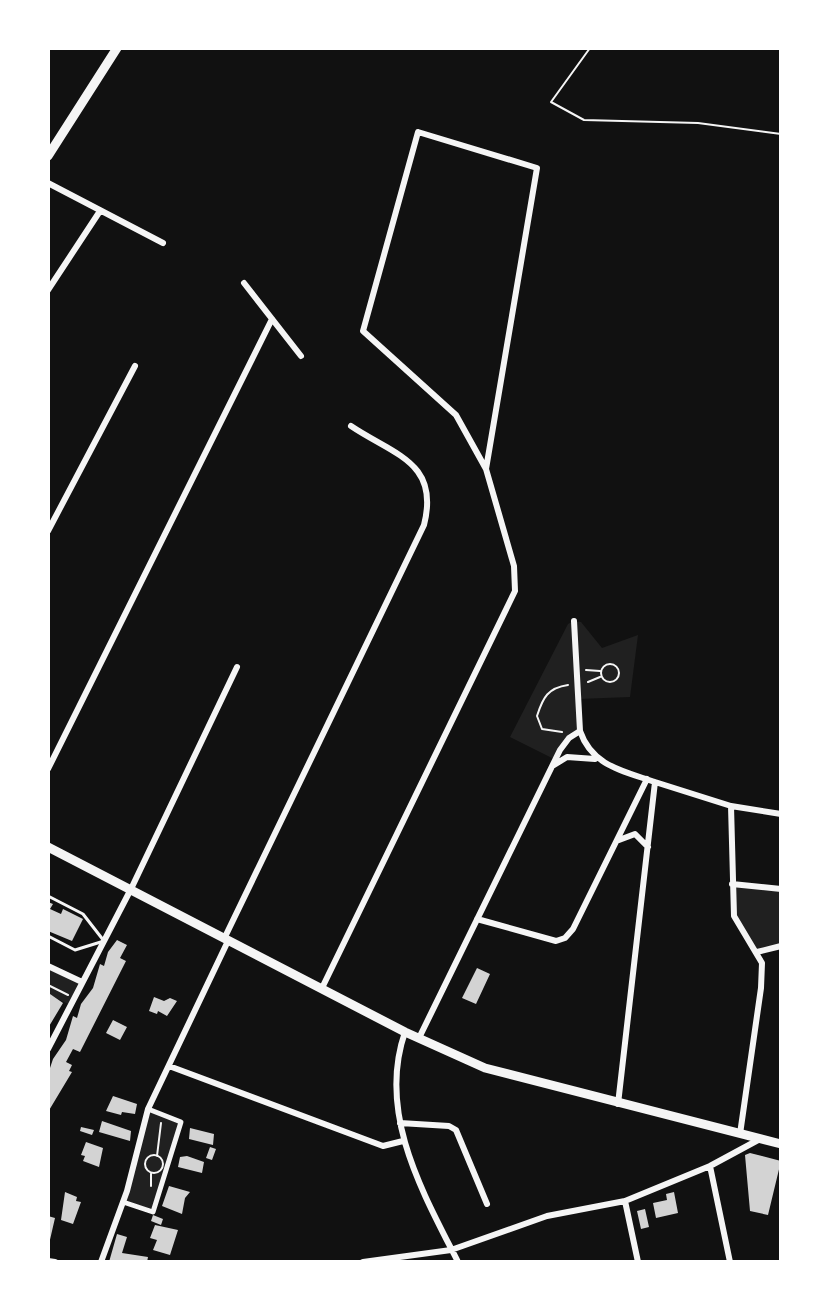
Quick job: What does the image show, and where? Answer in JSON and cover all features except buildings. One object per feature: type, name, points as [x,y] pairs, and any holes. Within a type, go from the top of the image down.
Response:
[{"type":"main road","points":[[48,156],[117,48]]},
{"type":"main road","points":[[48,840],[83,865]]},
{"type":"main road","points":[[48,847],[405,1032],[485,1068],[781,1144]]},
{"type":"street","points":[[322,988],[515,591],[514,566],[486,469],[456,415],[363,331],[418,132],[537,168],[486,469]]},
{"type":"street","points":[[48,183],[163,243]]},
{"type":"street","points":[[48,290],[100,211]]},
{"type":"street","points":[[244,283],[301,356]]},
{"type":"street","points":[[48,769],[272,319]]},
{"type":"street","points":[[48,531],[135,366]]},
{"type":"street","points":[[101,1262],[123,1202],[148,1109],[427,515],[427,485],[416,467],[351,426]]},
{"type":"street","points":[[574,621],[580,731],[586,749],[597,760]]},
{"type":"street","points":[[48,1049],[131,889],[237,667]]},
{"type":"street","points":[[419,1038],[554,765],[569,738],[580,731]]},
{"type":"street","points":[[554,765],[567,757],[597,760],[731,806],[781,814]]},
{"type":"street","points":[[477,919],[556,941],[565,938],[573,929],[651,780]]},
{"type":"street","points":[[618,1104],[648,848],[651,780]]},
{"type":"street","points":[[731,806],[734,916],[762,963],[740,1134]]},
{"type":"street","points":[[616,842],[626,834],[635,834],[648,848]]},
{"type":"street","points":[[732,884],[781,889]]},
{"type":"street","points":[[757,952],[781,946]]},
{"type":"street","points":[[48,966],[82,982]]},
{"type":"street","points":[[405,1032],[396,1058],[394,1080],[403,1141],[458,1262]]},
{"type":"street","points":[[169,1066],[383,1146],[403,1141]]},
{"type":"street","points":[[123,1202],[153,1212],[181,1122],[148,1109]]},
{"type":"street","points":[[400,1123],[449,1126],[456,1130],[487,1204]]},
{"type":"street","points":[[363,1262],[451,1250],[547,1216],[625,1201],[710,1166],[760,1139]]},
{"type":"street","points":[[710,1166],[730,1262]]},
{"type":"street","points":[[625,1201],[638,1262]]},
{"type":"street","points":[[48,1261],[55,1262]]},
{"type":"lane","points":[[48,896],[83,914],[104,941],[75,950],[48,936]]},
{"type":"path","points":[[590,48],[551,102],[584,120],[698,123],[781,134]]},
{"type":"path","points":[[569,738],[559,730],[542,729],[537,716],[553,687],[577,685],[601,677],[611,683],[619,674],[612,664],[601,671],[576,669]]},
{"type":"path","points":[[601,671],[601,677]]},
{"type":"path","points":[[48,985],[74,999]]},
{"type":"path","points":[[157,1156],[162,1130],[160,1114]]},
{"type":"path","points":[[149,1153],[157,1156],[163,1158],[159,1174],[144,1170],[149,1153]]},
{"type":"shaded area","points":[[581,622],[602,648],[638,635],[630,697],[578,699],[580,731],[569,738],[556,760],[510,737],[568,624]]},
{"type":"shaded area","points":[[732,884],[781,889],[781,946],[757,952],[734,916]]},
{"type":"shaded area","points":[[48,966],[82,982],[70,1005],[48,994]]},
{"type":"shaded area","points":[[148,1109],[181,1122],[153,1212],[123,1202]]}]
